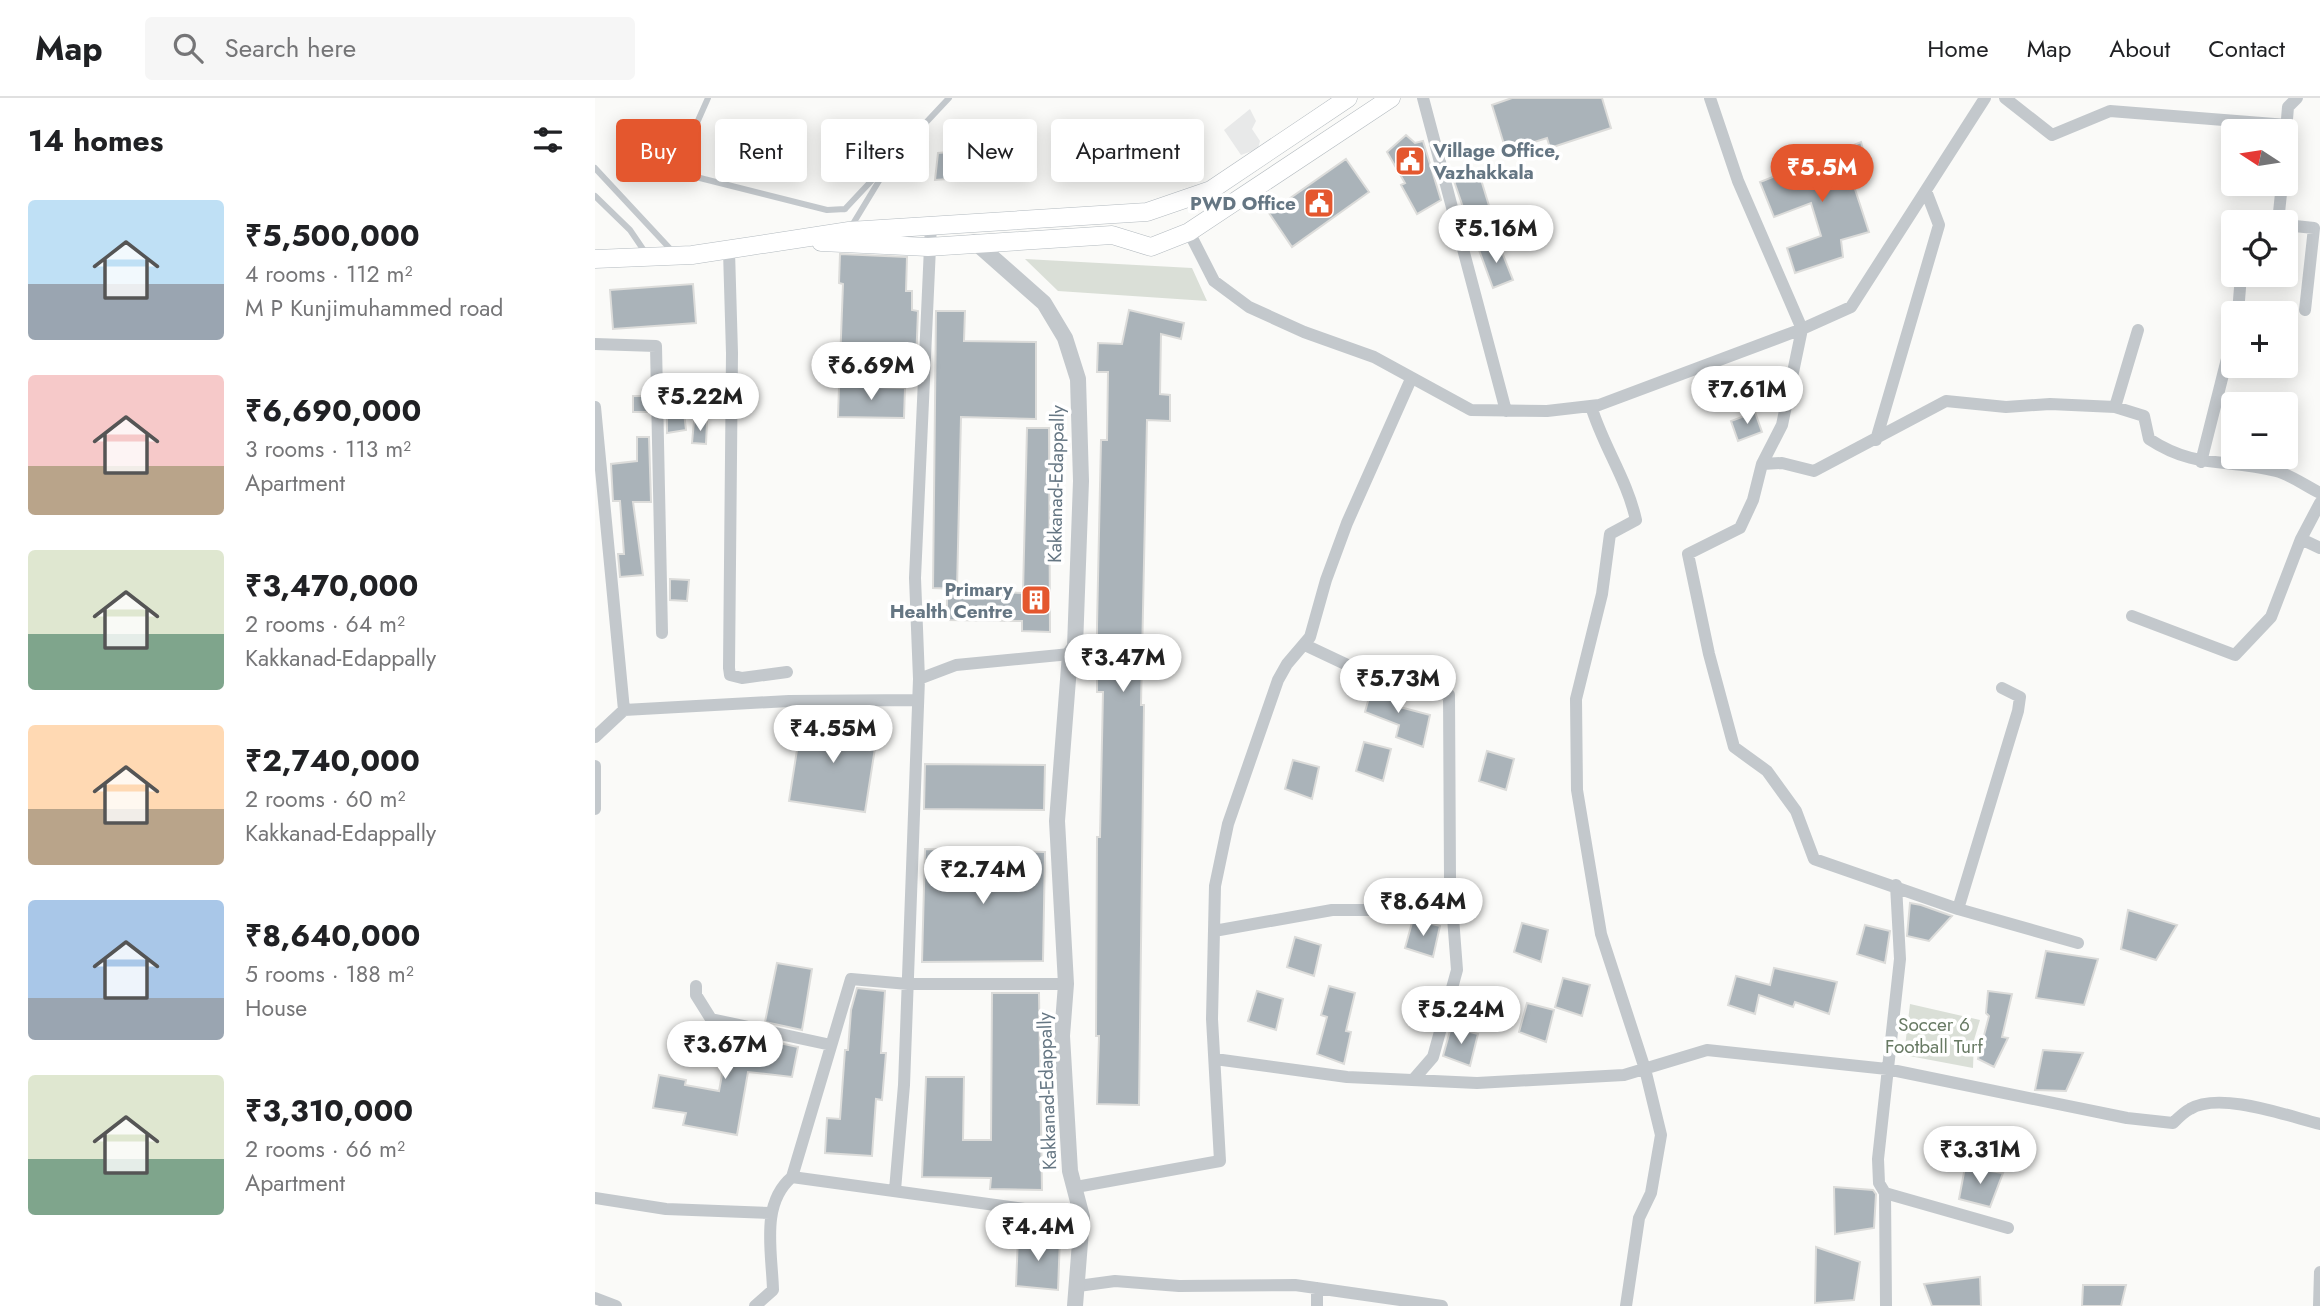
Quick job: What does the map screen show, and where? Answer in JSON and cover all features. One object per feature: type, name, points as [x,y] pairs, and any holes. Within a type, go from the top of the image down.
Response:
[{"type":"main road","points":[[595,259],[729,251],[814,237],[824,244],[931,225],[1147,212],[1211,190],[1348,98]]},
{"type":"main road","points":[[849,238],[928,247],[1112,235],[1151,247],[1189,232],[1391,98]]},
{"type":"street","points":[[1423,98],[1506,411]]},
{"type":"street","points":[[1710,98],[1738,181],[1802,329],[1782,425],[1762,464],[1753,500],[1740,528],[1688,554],[1709,654],[1734,747],[1767,771],[1796,811],[1814,859],[1958,909],[2078,943]]},
{"type":"street","points":[[1189,232],[1214,281],[1249,307],[1304,332],[1374,357],[1471,410],[1546,411],[1591,406],[1802,329],[1851,307],[1985,98]]},
{"type":"street","points":[[2005,98],[2052,135],[2110,111],[2221,120]]},
{"type":"street","points":[[2287,119],[2288,107],[2297,98]]},
{"type":"street","points":[[1876,440],[1939,225],[1926,191]]},
{"type":"street","points":[[895,1190],[908,984],[919,679],[915,578],[931,225]]},
{"type":"street","points":[[2298,226],[2314,228],[2305,310]]},
{"type":"street","name":"Kakkanad-Edappally","points":[[975,243],[1044,303],[1065,338],[1079,379],[1081,481],[1075,648],[1070,654],[1071,670],[1057,821],[1066,984],[1062,1036],[1070,1171],[1082,1217],[1075,1306]]},
{"type":"street","points":[[729,251],[732,353],[729,668],[730,675],[742,678],[787,672]]},
{"type":"street","points":[[2115,407],[2139,330]]},
{"type":"street","points":[[595,344],[656,346],[662,633]]},
{"type":"street","points":[[2201,462],[2222,378]]},
{"type":"street","points":[[1076,1187],[1220,1161],[1212,1019],[1215,886],[1228,824],[1278,680],[1287,664],[1305,645],[1347,523],[1411,379]]},
{"type":"street","points":[[1762,464],[1782,463],[1814,471],[1946,401],[2006,408],[2050,404],[2115,407],[2147,418],[2149,439],[2172,453],[2201,462],[2276,471],[2320,493]]},
{"type":"street","points":[[1591,406],[1609,455],[1629,489],[1636,520],[1610,534],[1602,594],[1576,699],[1577,790],[1601,933],[1645,1069],[1661,1135],[1651,1193],[1639,1218],[1626,1306]]},
{"type":"street","points":[[595,407],[624,710]]},
{"type":"street","points":[[2132,616],[2235,655],[2271,617],[2301,539],[2320,503]]},
{"type":"street","points":[[2301,539],[2320,548]]},
{"type":"street","points":[[1305,645],[1358,670],[1449,695],[1453,911],[1457,970],[1433,1057],[1413,1080]]},
{"type":"street","points":[[919,679],[955,665],[1070,654]]},
{"type":"street","points":[[1958,909],[2020,697],[2002,688]]},
{"type":"street","points":[[595,737],[624,710],[789,701],[918,701]]},
{"type":"street","points":[[595,766],[595,809]]},
{"type":"street","points":[[1886,1306],[1885,1193],[1879,1183],[1878,1159],[1900,959],[1896,886]]},
{"type":"street","points":[[1214,931],[1332,909],[1453,911]]},
{"type":"street","points":[[755,1306],[773,1290],[770,1213],[783,1184],[792,1177],[851,979],[908,984],[1066,984]]},
{"type":"street","points":[[696,986],[696,995],[711,1019],[831,1045]]},
{"type":"street","points":[[1215,1059],[1347,1077],[1491,1082],[1624,1075],[1707,1050],[1887,1069],[2127,1118],[2173,1123],[2191,1108],[2211,1102],[2240,1105],[2320,1124]]},
{"type":"street","points":[[792,1177],[1082,1217]]},
{"type":"street","points":[[1885,1193],[2008,1228]]},
{"type":"street","points":[[595,1198],[666,1209],[770,1213]]},
{"type":"street","points":[[2319,1306],[2320,1272]]},
{"type":"street","points":[[1078,1286],[1115,1281],[1179,1286],[1238,1284],[1317,1288],[1442,1306]]},
{"type":"street","points":[[1317,1288],[1317,1306]]},
{"type":"street","points":[[595,1298],[616,1306]]},
{"type":"lane","points":[[708,98],[688,143],[690,169],[700,178],[827,210],[845,209],[868,182]]},
{"type":"lane","points":[[929,121],[949,98]]},
{"type":"lane","points":[[595,168],[677,256]]},
{"type":"lane","points":[[849,238],[879,182]]},
{"type":"lane","points":[[595,196],[630,230],[648,257]]},
{"type":"lane","points":[[845,209],[849,238]]},
{"type":"shaded area","points":[[1250,109],[1256,121],[1252,129],[1260,141],[1258,149],[1241,155],[1224,130]]},
{"type":"green space","points":[[1025,259],[1192,268],[1207,301],[1058,291]]},
{"type":"green space","name":"Soccer 6 Football Turf","points":[[1910,1004],[1980,1020],[1974,1040],[1973,1068],[1904,1055]]},
{"type":"building","points":[[1512,98],[1602,98],[1611,128],[1550,148],[1547,138],[1506,151],[1492,105]]},
{"type":"building","points":[[1406,135],[1415,143],[1423,141],[1441,200],[1417,214],[1401,185],[1405,183],[1387,152]]},
{"type":"building","points":[[1861,142],[1868,168],[1850,174],[1869,232],[1841,240],[1843,257],[1795,273],[1787,248],[1821,236],[1811,203],[1774,217],[1760,182]]},
{"type":"building","points":[[938,153],[943,153],[943,179],[935,180]]},
{"type":"building","name":"PWD Office","points":[[1346,159],[1369,192],[1292,247],[1269,213]]},
{"type":"building","points":[[1479,173],[1490,209],[1466,216],[1454,181]]},
{"type":"building","points":[[1498,242],[1513,280],[1493,288],[1479,250]]},
{"type":"building","points":[[840,254],[907,257],[906,291],[912,291],[912,310],[918,311],[916,363],[840,362],[843,284],[839,283]]},
{"type":"building","points":[[693,284],[696,323],[613,329],[610,290]]},
{"type":"building","points":[[1129,310],[1184,323],[1181,339],[1161,334],[1160,394],[1170,395],[1170,421],[1147,420],[1141,705],[1144,705],[1139,1105],[1097,1104],[1099,1036],[1096,1036],[1097,837],[1100,837],[1103,692],[1097,692],[1097,625],[1101,440],[1107,440],[1108,372],[1097,372],[1098,343],[1122,344]]},
{"type":"building","points":[[936,311],[965,311],[964,341],[1036,342],[1036,419],[961,417],[957,589],[933,588]]},
{"type":"building","points":[[839,386],[905,388],[904,418],[838,417]]},
{"type":"building","points":[[633,396],[646,396],[647,412],[633,412]]},
{"type":"building","points":[[683,403],[686,430],[667,433],[667,405]]},
{"type":"building","points":[[1755,412],[1762,432],[1738,441],[1731,421]]},
{"type":"building","points":[[694,421],[707,422],[706,444],[692,443]]},
{"type":"building","points":[[1027,428],[1049,428],[1050,632],[1022,631],[1022,621],[947,620],[947,591],[1023,593]]},
{"type":"building","points":[[637,437],[649,437],[651,502],[633,502],[643,575],[620,577],[618,554],[624,554],[620,501],[613,501],[611,464],[637,461]]},
{"type":"building","points":[[670,579],[689,580],[687,601],[670,600]]},
{"type":"building","points":[[1373,683],[1399,690],[1396,706],[1430,715],[1423,747],[1396,737],[1399,725],[1365,712]]},
{"type":"building","points":[[802,718],[878,729],[865,812],[789,801]]},
{"type":"building","points":[[1364,742],[1391,749],[1383,781],[1356,771]]},
{"type":"building","points":[[1487,751],[1514,759],[1506,790],[1479,781]]},
{"type":"building","points":[[1293,760],[1319,767],[1312,799],[1285,789]]},
{"type":"building","points":[[925,764],[1045,765],[1044,810],[924,809]]},
{"type":"building","points":[[925,849],[1045,852],[1043,961],[922,962]]},
{"type":"building","points":[[1910,903],[1952,916],[1929,941],[1907,936]]},
{"type":"building","points":[[2128,910],[2177,925],[2156,960],[2121,949]]},
{"type":"building","points":[[1413,919],[1440,926],[1433,957],[1405,948]]},
{"type":"building","points":[[1522,923],[1548,930],[1541,962],[1514,952]]},
{"type":"building","points":[[1865,925],[1890,931],[1885,963],[1857,954]]},
{"type":"building","points":[[1295,937],[1321,945],[1314,976],[1287,967]]},
{"type":"building","points":[[2046,951],[2098,959],[2084,1005],[2036,998]]},
{"type":"building","points":[[777,963],[812,969],[802,1030],[765,1022]]},
{"type":"building","points":[[1774,968],[1837,982],[1829,1014],[1795,1002],[1793,1007],[1759,995],[1755,1014],[1728,1005],[1736,976],[1770,985]]},
{"type":"building","points":[[1563,978],[1590,985],[1582,1016],[1555,1007]]},
{"type":"building","points":[[1329,986],[1355,993],[1346,1031],[1351,1032],[1344,1064],[1317,1054],[1327,1017],[1321,1015]]},
{"type":"building","points":[[857,988],[885,991],[881,1053],[886,1053],[882,1100],[876,1099],[872,1156],[825,1153],[827,1118],[840,1119],[845,1050],[848,1050],[851,1010]]},
{"type":"building","points":[[1257,991],[1283,999],[1276,1030],[1248,1021]]},
{"type":"building","points":[[1988,991],[2012,994],[2002,1037],[2008,1038],[1994,1067],[1978,1059],[1989,1016],[1986,1013]]},
{"type":"building","points":[[992,993],[1039,993],[1042,1190],[990,1189],[991,1178],[922,1177],[926,1077],[964,1077],[963,1140],[991,1140]]},
{"type":"building","points":[[1527,1003],[1554,1010],[1546,1042],[1519,1032]]},
{"type":"building","points":[[1451,1027],[1478,1034],[1470,1066],[1443,1056]]},
{"type":"building","points":[[705,1031],[737,1034],[798,1047],[792,1077],[748,1072],[737,1135],[683,1125],[686,1113],[653,1108],[659,1075],[686,1080],[685,1085],[719,1091],[724,1064],[700,1060]]},
{"type":"building","points":[[2043,1050],[2083,1053],[2066,1091],[2035,1090]]},
{"type":"building","points":[[1965,1167],[2003,1173],[1990,1207],[1959,1199]]},
{"type":"building","points":[[1834,1187],[1873,1190],[1876,1194],[1874,1228],[1835,1234]]},
{"type":"building","points":[[1018,1237],[1060,1238],[1058,1290],[1016,1286]]},
{"type":"building","points":[[1816,1247],[1860,1262],[1854,1300],[1815,1303]]},
{"type":"building","points":[[1980,1277],[1981,1306],[1932,1306],[1924,1284]]},
{"type":"building","points":[[2083,1285],[2126,1285],[2121,1306],[2082,1306]]},
{"type":"place","name":"Village Office, Vazhakkala","points":[[1410,161]]},
{"type":"place","name":"PWD Office","points":[[1319,203]]},
{"type":"place","name":"Primary Health Centre","points":[[1036,600]]}]
